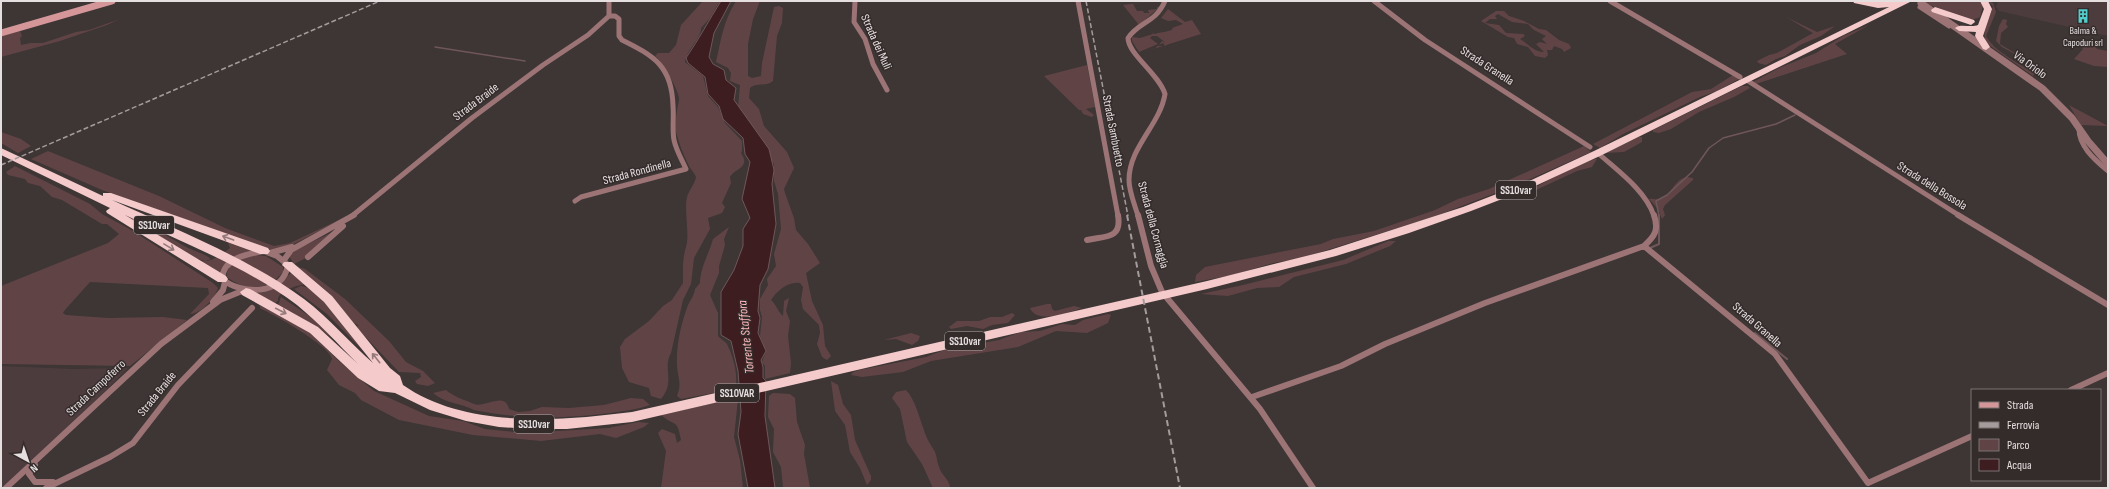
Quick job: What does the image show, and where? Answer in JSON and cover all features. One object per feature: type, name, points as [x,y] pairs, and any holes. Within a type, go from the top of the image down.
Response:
[{"type":"highway","points":[[1857,1],[1878,5],[1902,3]]},
{"type":"highway","points":[[1857,1],[1870,13],[1862,20],[1863,23]]},
{"type":"highway","points":[[1984,1],[1988,8],[1979,36],[1986,47]]},
{"type":"highway","name":"SS10var","points":[[843,369],[1207,286],[1332,253],[1418,226],[1503,195],[1598,153],[1902,3]]},
{"type":"highway","points":[[1935,10],[1971,22]]},
{"type":"highway","points":[[1959,28],[1962,24],[1979,20],[1986,16]]},
{"type":"highway","points":[[1959,28],[1973,30],[1981,27]]},
{"type":"highway","name":"SS10var","points":[[3,152],[216,255],[286,292],[313,312],[373,371],[398,388],[437,407],[480,419],[505,423],[554,425],[588,423],[632,417]]},
{"type":"highway","points":[[223,280],[93,200],[91,195],[100,193],[267,252]]},
{"type":"highway","points":[[244,291],[324,337],[362,375],[382,388],[398,388],[396,379],[386,371],[328,299],[286,262]]},
{"type":"highway","name":"SS10VAR","points":[[632,417],[843,369]]},
{"type":"main road","points":[[1,33],[108,2]]},
{"type":"street","points":[[609,1],[609,16]]},
{"type":"street","name":"Strada dei Muli","points":[[855,1],[853,12],[854,22],[865,39],[874,64],[887,90]]},
{"type":"street","name":"Strada Sambuetto","points":[[1078,1],[1120,226],[1119,230],[1114,234],[1087,240]]},
{"type":"street","name":"Strada della Cornaggia","points":[[1165,1],[1157,17],[1134,32],[1128,37],[1127,41],[1131,48],[1157,75],[1163,86],[1165,95],[1162,105],[1134,155],[1129,179],[1145,247],[1163,293],[1252,397],[1278,433],[1313,488]]},
{"type":"street","name":"Strada Granella","points":[[1374,1],[1425,40],[1590,147]]},
{"type":"street","points":[[1610,1],[1740,77]]},
{"type":"street","points":[[1921,5],[1962,34],[1976,39]]},
{"type":"street","name":"Via Oriolo","points":[[1921,5],[1935,10],[2042,88],[2061,106],[2108,164]]},
{"type":"street","name":"Strada Rondinella","points":[[575,201],[581,197],[686,170],[674,140],[673,92],[664,70],[659,62],[650,54],[622,40],[619,36],[619,19],[616,16],[609,16]]},
{"type":"street","name":"Strada Braide","points":[[308,257],[348,220],[472,118],[543,65],[588,35],[609,16]]},
{"type":"street","name":"Strada della Bossola","points":[[1748,81],[1794,109],[1936,202],[2108,305]]},
{"type":"street","points":[[2079,127],[2078,132],[2080,141],[2108,171]]},
{"type":"street","points":[[1252,397],[1341,366],[1385,344],[1485,303],[1644,246],[1654,238],[1657,231],[1650,207],[1632,186],[1599,154]]},
{"type":"street","name":"Strada Braide","points":[[205,310],[220,300],[244,291],[263,290],[276,284],[288,272],[286,262],[291,250],[348,220]]},
{"type":"street","name":"Strada Braide","points":[[205,310],[223,290],[223,271],[233,261],[246,254],[267,252],[301,244]]},
{"type":"street","name":"Strada Granella","points":[[1644,246],[1775,354],[1868,483],[1971,436]]},
{"type":"street","points":[[267,252],[286,262]]},
{"type":"street","points":[[223,280],[244,291]]},
{"type":"street","name":"Strada Braide","points":[[46,488],[124,450],[133,443],[178,385],[252,308]]},
{"type":"street","name":"Strada Campoferro","points":[[8,487],[130,371],[161,344],[205,310]]},
{"type":"street","points":[[2073,389],[2108,373]]},
{"type":"street","name":"Strada Braide","points":[[39,458],[29,474],[35,482],[48,484],[68,477]]},
{"type":"shaded area","points":[[1998,1],[2108,1],[2108,36],[1999,11],[1996,7]]},
{"type":"shaded area","points":[[1,366],[74,369],[128,368],[39,458],[6,488],[1,488]]},
{"type":"green space","points":[[703,1],[720,1],[710,18],[701,28],[699,36],[688,53],[685,62],[703,76],[708,96],[718,107],[725,123],[742,141],[741,153],[744,158],[744,162],[743,165],[730,177],[731,183],[722,203],[725,207],[722,213],[708,218],[710,229],[694,258],[691,284],[683,300],[669,359],[668,386],[661,399],[651,396],[649,388],[629,382],[622,368],[620,347],[625,339],[649,321],[663,306],[672,300],[683,283],[683,261],[687,242],[686,203],[688,194],[696,177],[684,156],[676,132],[679,96],[666,70],[655,56],[658,53],[669,53],[676,45],[681,25]]},
{"type":"green space","points":[[736,1],[760,1],[753,19],[748,44],[748,76],[752,78],[761,76],[762,63],[774,7],[779,6],[783,8],[782,23],[777,36],[773,81],[750,88],[749,98],[759,109],[764,126],[787,152],[794,168],[784,189],[794,218],[796,230],[808,244],[820,263],[806,273],[812,301],[823,325],[825,346],[831,356],[827,360],[822,357],[817,344],[820,333],[819,325],[803,309],[801,300],[803,287],[800,283],[787,285],[776,293],[771,300],[783,316],[784,301],[789,298],[786,311],[790,321],[788,336],[791,363],[790,373],[765,379],[765,366],[762,362],[766,351],[760,336],[762,317],[760,310],[760,299],[768,285],[767,279],[776,266],[774,254],[781,229],[778,194],[774,181],[774,164],[738,108],[740,85],[730,81],[731,73],[728,68],[716,62],[725,24]]},
{"type":"green space","points":[[1153,1],[1133,4],[1137,11],[1143,11],[1144,13],[1149,13],[1148,10],[1157,9],[1157,7],[1161,6],[1139,25],[1123,5]]},
{"type":"green space","points":[[1923,1],[1980,1],[1983,6],[1980,17],[1966,19],[1958,18],[1943,12]]},
{"type":"green space","points":[[1988,1],[1993,3],[1996,12],[1986,36],[1989,41],[2014,61],[2033,72],[2033,76],[1986,43],[1985,29],[1993,6]]},
{"type":"green space","points":[[1168,9],[1185,22],[1192,20],[1201,34],[1165,45],[1163,43],[1159,45],[1162,41],[1166,43],[1157,36],[1152,36],[1150,38],[1158,44],[1139,52],[1132,41],[1132,37],[1140,38],[1153,34],[1152,33],[1155,34],[1167,31],[1183,24],[1176,20],[1168,21],[1161,18]]},
{"type":"green space","points":[[1496,11],[1504,11],[1509,16],[1524,21],[1539,29],[1546,30],[1559,40],[1569,44],[1571,48],[1564,52],[1562,49],[1554,46],[1552,50],[1547,50],[1548,55],[1545,58],[1535,56],[1528,47],[1517,44],[1514,38],[1508,37],[1481,21]],"holes":[[[1498,14],[1512,22],[1528,24],[1534,30],[1546,36],[1542,39],[1547,44],[1540,42],[1536,44],[1544,52],[1534,49],[1520,39],[1525,36],[1523,34],[1506,33],[1499,25],[1485,23],[1490,19],[1497,19],[1495,16]]]},
{"type":"green space","points":[[1786,17],[1817,32],[1835,26],[1821,36],[1800,45],[1785,56],[1766,65],[1758,63],[1757,61],[1777,53],[1813,33]]},
{"type":"green space","points":[[120,19],[60,41],[1,57],[1,36],[20,31],[22,36],[20,38],[21,45],[43,43],[76,32],[89,30]]},
{"type":"green space","points":[[2003,19],[2007,20],[2006,24],[2008,27],[2001,33],[2000,44],[2033,64],[2002,47],[1996,41],[1999,26]]},
{"type":"green space","points":[[1869,25],[1835,44],[1847,54],[1756,84],[1753,82],[1779,68],[1816,53],[1843,36]]},
{"type":"green space","points":[[2091,40],[2097,49],[2108,51],[2108,67],[2094,66],[2074,59],[2083,49],[2081,46]]},
{"type":"green space","points":[[1087,65],[1095,107],[1086,109],[1094,115],[1092,117],[1083,114],[1081,110],[1079,110],[1044,76]]},
{"type":"green space","points":[[1733,75],[1739,79],[1717,91],[1700,97],[1623,134],[1600,148],[1593,144],[1692,92],[1711,89]]},
{"type":"green space","points":[[1742,86],[1748,86],[1750,88],[1734,97],[1699,112],[1671,129],[1659,133],[1653,132],[1653,130]]},
{"type":"green space","points":[[2069,105],[2108,126],[2081,125]]},
{"type":"green space","points":[[1,132],[21,139],[31,146],[18,153],[1,143]]},
{"type":"green space","points":[[1642,137],[1642,142],[1624,152],[1605,153]]},
{"type":"green space","points":[[1584,146],[1591,152],[1519,184],[1433,217],[1298,259],[1273,263],[1233,275],[1195,282],[1196,275],[1205,267],[1321,244],[1333,239],[1374,231],[1435,210],[1458,199],[1489,189]]},
{"type":"green space","points":[[48,151],[159,196],[225,228],[274,246],[290,243],[358,211],[288,247],[271,250],[102,190],[31,159]]},
{"type":"green space","points":[[1597,159],[1592,167],[1577,171],[1536,190],[1530,190],[1579,164]]},
{"type":"green space","points":[[15,166],[90,204],[102,214],[133,231],[213,283],[218,288],[214,297],[199,311],[190,314],[209,294],[208,288],[90,282],[63,313],[66,315],[108,318],[163,317],[187,320],[130,366],[1,364],[1,286],[108,243],[119,234],[107,224],[102,224],[62,200],[52,197],[40,186],[28,183],[25,179],[8,175],[6,172]]},
{"type":"green space","points":[[1687,177],[1693,178],[1693,180],[1665,205],[1663,209],[1665,215],[1662,219],[1658,209],[1649,199],[1663,198],[1679,181]]},
{"type":"green space","points":[[126,216],[148,225],[188,248],[211,259],[205,261],[197,259]]},
{"type":"green space","points":[[729,227],[724,239],[725,245],[719,266],[719,273],[710,295],[718,313],[718,336],[727,344],[733,360],[736,372],[735,389],[681,399],[677,396],[679,384],[677,358],[678,342],[683,320],[695,289],[700,283],[703,266],[713,239]]},
{"type":"green space","points":[[335,231],[306,258],[294,264],[289,256],[295,250]]},
{"type":"green space","points":[[1388,241],[1396,241],[1390,246],[1346,264],[1294,277],[1279,287],[1257,288],[1228,296],[1201,294],[1343,260]]},
{"type":"green space","points":[[229,242],[252,250],[225,264],[218,274],[199,261],[212,260],[219,256],[230,248]]},
{"type":"green space","points":[[255,255],[266,256],[283,267],[283,272],[271,283],[256,287],[242,285],[227,277],[227,272],[233,264],[241,259]]},
{"type":"green space","points":[[298,267],[305,269],[345,299],[389,341],[406,362],[423,371],[435,383],[428,386],[417,384],[415,381],[421,377],[420,373],[399,372],[357,328],[358,325],[354,323],[330,294]]},
{"type":"green space","points":[[292,272],[307,284],[285,291],[275,303],[256,294],[277,286]]},
{"type":"green space","points":[[301,286],[308,288],[328,306],[352,333],[377,365],[327,314],[294,289]]},
{"type":"green space","points":[[281,297],[317,321],[333,339],[318,327],[278,305]]},
{"type":"green space","points":[[1051,304],[1052,309],[1055,311],[1074,306],[1082,308],[1046,317],[1039,316],[1030,308]]},
{"type":"green space","points":[[259,305],[304,327],[340,362],[374,391],[429,416],[463,421],[485,429],[525,433],[608,428],[638,422],[649,423],[644,427],[616,438],[600,434],[541,441],[473,435],[399,420],[361,400],[355,393],[339,385],[327,370],[332,359],[322,347],[313,339],[289,324],[261,309]]},
{"type":"green space","points":[[1012,313],[1015,315],[1008,323],[992,325],[983,329],[967,326],[951,329],[949,327],[957,321],[979,321],[990,317],[1002,317]]},
{"type":"green space","points":[[1108,314],[1111,315],[1108,323],[1087,333],[1056,331],[1018,347],[931,361],[903,372],[862,377],[851,375],[853,372],[859,370],[926,357],[944,350],[999,340],[1021,332],[1040,331],[1062,324],[1075,325],[1083,320]]},
{"type":"green space","points":[[911,333],[920,336],[918,341],[912,345],[896,339],[884,340]]},
{"type":"green space","points":[[831,381],[838,385],[843,404],[851,415],[855,440],[871,476],[871,480],[867,485],[860,468],[850,452],[845,425],[835,411]]},
{"type":"green space","points":[[446,390],[478,405],[494,401],[503,401],[507,404],[509,409],[518,412],[530,411],[542,407],[569,408],[604,405],[631,398],[643,399],[650,405],[642,408],[617,412],[580,416],[511,416],[474,410],[442,399],[433,393]]},
{"type":"green space","points":[[906,390],[914,403],[926,436],[935,452],[940,470],[949,482],[950,488],[933,488],[922,464],[907,442],[900,409],[892,398],[896,392]]},
{"type":"green space","points":[[773,393],[790,394],[795,398],[797,422],[805,445],[804,454],[810,488],[783,488],[781,467],[773,452],[774,429],[768,417],[769,396]]},
{"type":"green space","points":[[732,399],[738,399],[734,437],[740,460],[743,488],[661,488],[666,451],[658,433],[662,429],[675,434],[677,443],[681,440],[677,426],[661,415]]},
{"type":"water","name":"Torrente Staffora","points":[[721,1],[731,1],[714,33],[709,57],[713,64],[724,70],[726,80],[736,88],[734,100],[769,149],[774,170],[772,184],[776,224],[768,269],[760,285],[758,311],[760,318],[758,333],[766,351],[761,360],[763,367],[763,378],[766,381],[765,416],[775,488],[748,488],[738,434],[741,412],[738,371],[731,341],[721,335],[721,292],[734,270],[743,246],[743,229],[750,218],[742,199],[750,162],[745,154],[743,138],[723,119],[719,106],[708,94],[705,77],[688,63],[686,58]]},
{"type":"waterway","points":[[435,47],[525,61]]},
{"type":"waterway","points":[[1659,216],[1656,201],[1667,195],[1692,172],[1709,148],[1723,138],[1776,124],[1795,115]]},
{"type":"waterway","points":[[1650,248],[1659,244],[1659,216]]},
{"type":"waterway","points":[[1755,333],[1787,359]]},
{"type":"railway","points":[[1,165],[380,1]]},
{"type":"railway","points":[[1086,1],[1128,216]]},
{"type":"railway","points":[[1127,215],[1180,488]]},
{"type":"place","name":"Balma & Capoduri srl","points":[[2083,16]]}]
